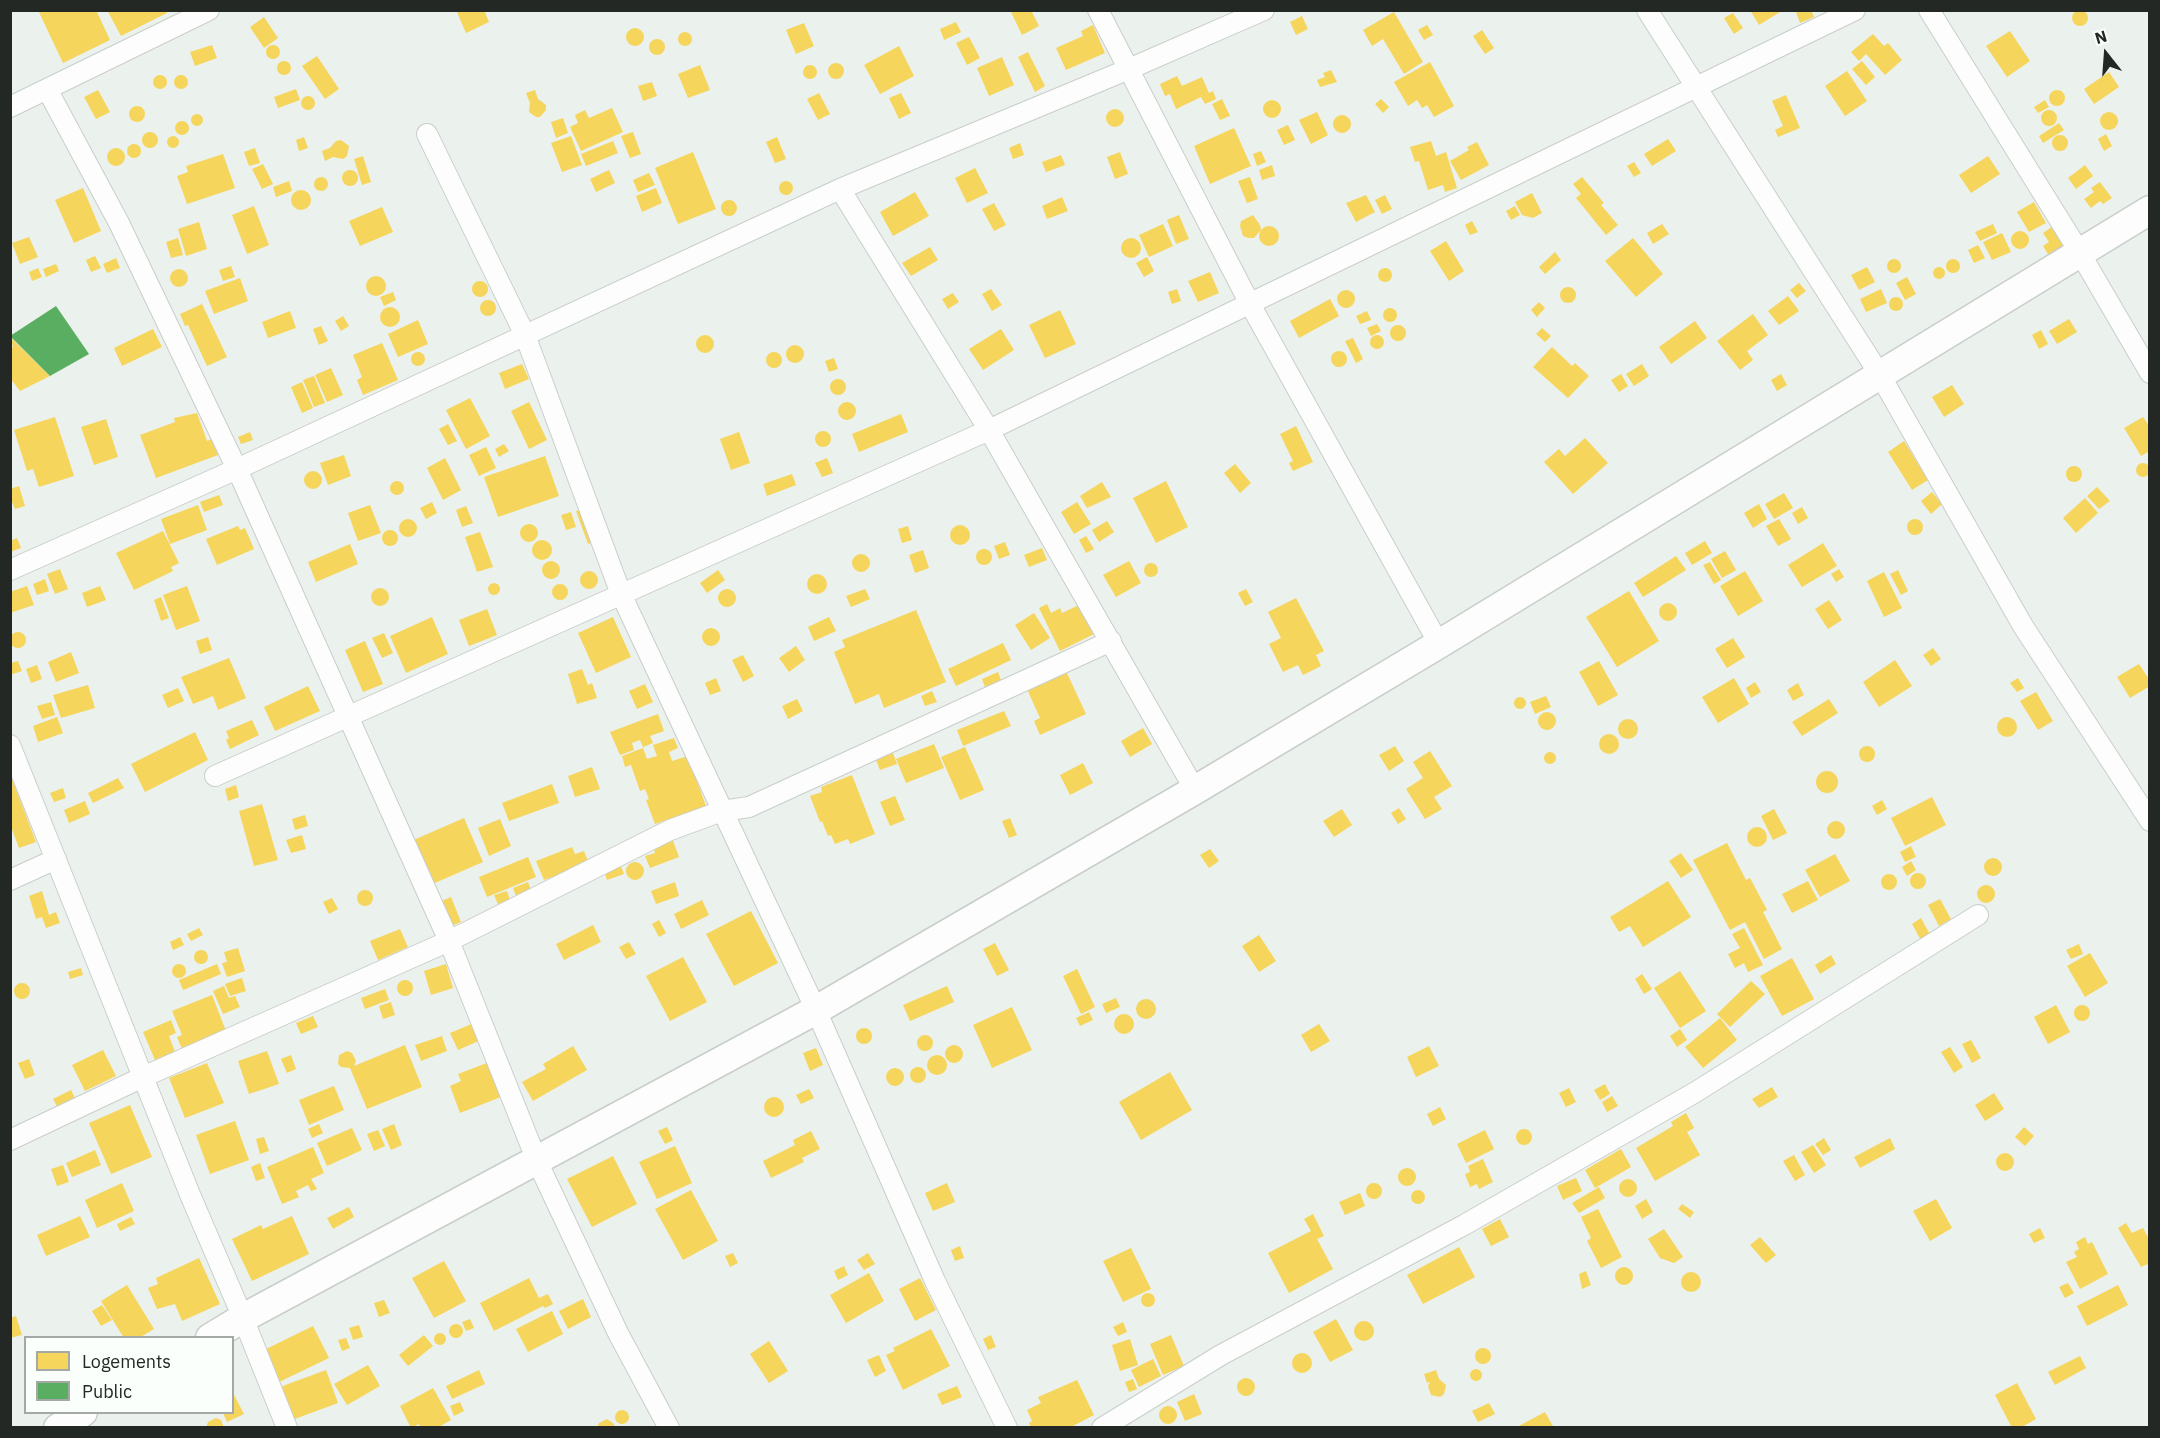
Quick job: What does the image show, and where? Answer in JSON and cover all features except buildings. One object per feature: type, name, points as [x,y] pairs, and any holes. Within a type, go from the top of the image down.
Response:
[{"type":"main road","points":[[213,1336],[816,1010],[1195,790],[1439,644],[2150,210]]},
{"type":"main road","points":[[58,1428],[81,1414]]},
{"type":"street","points":[[10,107],[209,10]]},
{"type":"street","points":[[1098,10],[1250,304],[1439,644]]},
{"type":"street","points":[[10,570],[237,469],[840,189],[1129,69],[1264,10]]},
{"type":"street","points":[[1647,10],[1880,375],[2023,626],[2150,821]]},
{"type":"street","points":[[215,776],[989,430],[1855,10]]},
{"type":"street","points":[[1929,10],[2150,373]]},
{"type":"street","points":[[47,89],[119,223],[237,469],[449,941],[537,1161],[618,1333],[669,1428]]},
{"type":"street","points":[[427,134],[525,335],[621,594],[816,1010],[935,1281],[1007,1428]]},
{"type":"street","points":[[840,189],[989,430],[1195,790]]},
{"type":"street","points":[[10,1140],[143,1077],[449,941],[670,830],[722,811],[749,807],[1111,641]]},
{"type":"street","points":[[10,745],[191,1197],[287,1428]]},
{"type":"street","points":[[10,880],[56,859]]},
{"type":"street","points":[[1102,1428],[1221,1355],[1464,1225],[1694,1093],[1978,915]]}]
